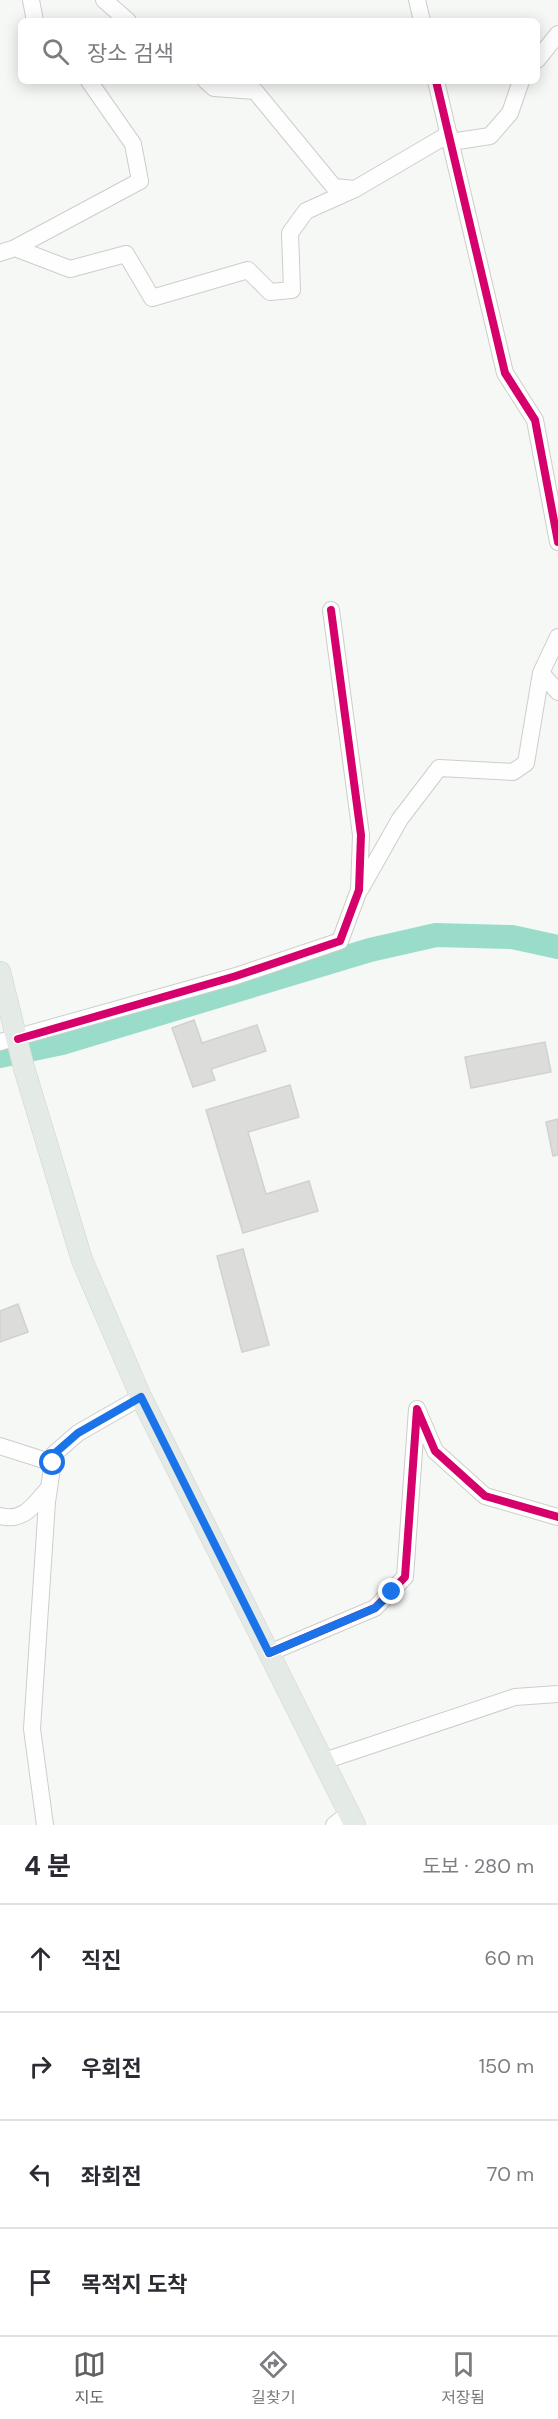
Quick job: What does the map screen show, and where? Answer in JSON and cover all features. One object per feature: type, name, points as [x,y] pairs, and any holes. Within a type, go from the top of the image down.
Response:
[{"type":"main road","points":[[0,972],[12,1040],[24,1068],[82,1260],[141,1397],[324,1761],[346,1821]]},
{"type":"street","points":[[31,0],[34,18]]},
{"type":"street","points":[[104,0],[125,18]]},
{"type":"street","points":[[417,0],[421,18]]},
{"type":"street","points":[[540,56],[558,34]]},
{"type":"street","points":[[8,251],[113,193],[140,181],[133,144],[91,84]]},
{"type":"street","points":[[209,84],[214,88],[255,92],[334,187],[355,189]]},
{"type":"street","points":[[437,84],[505,373],[535,420],[558,542]]},
{"type":"street","points":[[8,251],[70,269],[126,254],[152,298],[248,270],[270,292],[292,290],[290,233],[306,211],[355,189],[450,138],[490,136],[510,113],[520,84]]},
{"type":"street","points":[[331,610],[361,835],[359,891]]},
{"type":"street","points":[[12,1040],[236,976],[340,941],[359,891],[400,819],[439,768],[513,772],[526,763],[541,673],[558,637]]},
{"type":"street","points":[[541,673],[558,692]]},
{"type":"street","points":[[45,1825],[32,1729],[49,1488],[54,1454],[78,1433],[141,1397]]},
{"type":"street","points":[[269,1653],[375,1608],[405,1578],[417,1409],[435,1451],[485,1496],[558,1517]]},
{"type":"street","points":[[0,1446],[53,1463]]},
{"type":"street","points":[[0,1516],[10,1518],[24,1515],[49,1488]]},
{"type":"street","points":[[324,1761],[515,1697],[558,1694]]},
{"type":"building","points":[[194,1020],[202,1043],[257,1025],[266,1051],[211,1069],[215,1080],[193,1087],[172,1028]]},
{"type":"building","points":[[545,1042],[551,1072],[471,1088],[465,1057]]},
{"type":"building","points":[[290,1085],[299,1117],[248,1132],[266,1194],[309,1181],[318,1211],[243,1233],[206,1110]]},
{"type":"building","points":[[558,1119],[558,1155],[553,1156],[546,1122]]},
{"type":"building","points":[[243,1249],[269,1345],[242,1352],[217,1256]]},
{"type":"building","points":[[18,1304],[28,1332],[0,1342],[0,1311]]},
{"type":"waterway","points":[[0,1056],[62,1043],[370,950],[436,935],[512,937],[558,947]]},
{"type":"cycle path","points":[[437,84],[505,373],[535,420],[558,542]]},
{"type":"cycle path","points":[[18,1039],[236,976],[340,941],[359,890],[361,835],[331,610]]},
{"type":"cycle path","points":[[269,1653],[375,1608],[405,1577],[417,1409],[435,1451],[485,1496],[558,1517]]},
{"type":"route","points":[[53,1463],[54,1454],[78,1433],[141,1397],[269,1653],[375,1608],[392,1592]]}]
